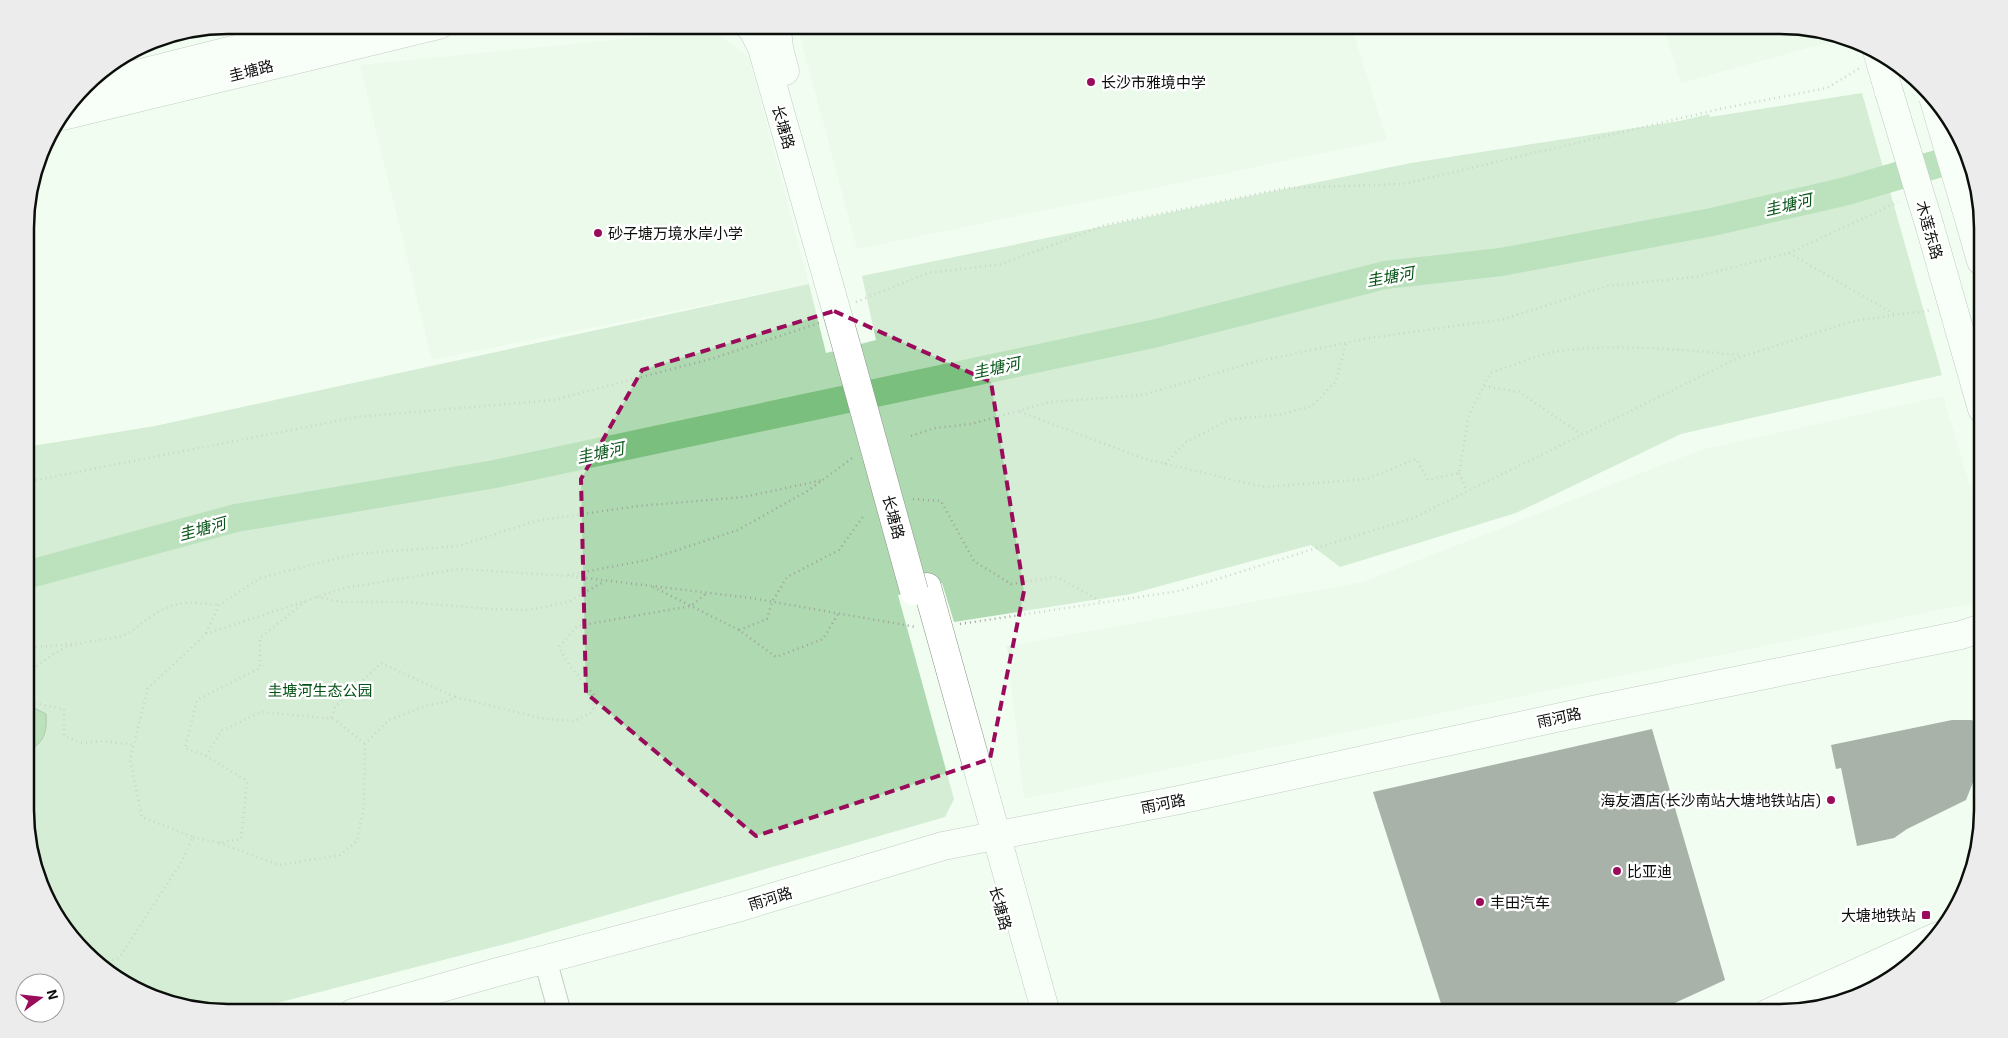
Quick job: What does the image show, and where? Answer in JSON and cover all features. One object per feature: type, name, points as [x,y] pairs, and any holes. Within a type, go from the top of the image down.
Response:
[{"type":"main road","name":"圭塘路","points":[[98,84],[329,34]]},
{"type":"main road","name":"圭塘路","points":[[71,113],[331,34]]},
{"type":"main road","name":"长塘路","points":[[755,34],[762,48],[855,346],[991,844],[1043,1004]]},
{"type":"main road","name":"长塘路","points":[[777,34],[843,307]]},
{"type":"main road","name":"木莲东路","points":[[1880,62],[1974,381]]},
{"type":"main road","points":[[1938,116],[1974,235]]},
{"type":"main road","name":"雨河路","points":[[991,844],[1179,800],[1593,710],[1961,636],[1974,631]]},
{"type":"main road","name":"雨河路","points":[[439,1004],[544,967],[934,848],[991,844],[1183,816],[1596,727],[1974,651]]},
{"type":"main road","name":"长塘路","points":[[991,844],[1028,1004]]},
{"type":"main road","points":[[1788,1004],[1920,944]]},
{"type":"main road","name":"雨河路","points":[[390,1004],[544,967]]},
{"type":"street","points":[[544,967],[550,1004]]},
{"type":"street","points":[[544,967],[557,1004]]},
{"type":"path","points":[[34,480],[357,417],[554,400],[714,358],[818,324],[843,307],[928,274],[1002,264],[1105,226],[1286,188],[1404,184],[1724,108],[1827,88],[1873,58]]},
{"type":"path","points":[[911,436],[935,428],[971,424],[1050,402],[1143,395],[1254,362],[1346,343],[1504,319],[1607,286],[1695,277],[1789,252],[1898,202]]},
{"type":"path","points":[[1789,252],[1896,315]]},
{"type":"path","points":[[206,634],[344,588],[458,569],[606,580],[772,602],[931,628],[1180,591],[1413,518],[1745,356],[1853,321],[1953,307]]},
{"type":"path","points":[[1165,464],[1186,442],[1230,419],[1278,415],[1312,406],[1336,381],[1346,343]]},
{"type":"path","points":[[1467,491],[1459,473],[1469,415],[1490,373],[1557,352],[1619,347],[1656,348],[1745,356]]},
{"type":"path","points":[[1484,386],[1520,392],[1582,435]]},
{"type":"path","points":[[1018,411],[1145,459],[1263,487],[1367,479],[1416,459],[1428,480],[1459,473]]},
{"type":"path","points":[[564,576],[647,560],[738,530],[810,490],[862,451]]},
{"type":"path","points":[[455,697],[389,720],[365,744],[364,806],[357,841],[340,855],[280,865],[219,843],[193,837],[142,817],[130,760],[148,688],[206,634],[219,605],[260,578],[354,554],[459,546],[535,521],[638,506],[744,497],[823,480]]},
{"type":"path","points":[[913,499],[941,502],[974,561],[1011,584],[1057,577],[1102,602]]},
{"type":"path","points":[[739,630],[767,619],[772,602],[787,577],[839,550],[865,514]]},
{"type":"path","points":[[316,597],[341,602],[406,602],[528,610],[568,602],[606,580]]},
{"type":"path","points":[[650,586],[739,630],[776,657],[823,639],[838,613]]},
{"type":"path","points":[[331,719],[335,707],[381,663],[455,697],[545,719],[575,721],[594,711],[595,696],[569,665],[559,647],[577,626],[691,606],[707,593]]},
{"type":"path","points":[[219,843],[241,839],[247,781],[206,756],[185,748],[196,700],[260,668],[260,638],[307,600]]},
{"type":"path","points":[[34,647],[100,641],[126,634],[159,611],[184,602],[219,605]]},
{"type":"path","points":[[34,669],[76,644]]},
{"type":"path","points":[[34,703],[64,709],[64,736],[81,744],[104,741],[134,745]]},
{"type":"path","points":[[206,756],[221,731],[261,712],[334,719],[365,744]]},
{"type":"path","points":[[107,962],[119,958],[182,861],[193,837]]},
{"type":"highlighted area","points":[[834,311],[991,382],[1024,591],[990,759],[756,836],[586,693],[581,479],[642,370]]},
{"type":"shaded area","name":"砂子塘万境水岸小学","points":[[672,34],[717,34],[749,57],[809,284],[432,360],[360,65]]},
{"type":"shaded area","name":"长沙市雅境中学","points":[[799,34],[1354,34],[1387,140],[857,249]]},
{"type":"shaded area","points":[[1666,34],[1793,34],[1833,41],[1681,83]]},
{"type":"shaded area","points":[[1943,396],[1974,500],[1974,603],[1024,799],[1007,646],[1363,582],[1700,450]]},
{"type":"shaded area","points":[[34,708],[46,714],[45,732],[34,747]]},
{"type":"green space","name":"圭塘河生态公园","points":[[1862,93],[1942,375],[1681,434],[1516,513],[1340,567],[1311,545],[1131,594],[954,622],[942,583],[898,595],[954,799],[945,817],[524,939],[274,1004],[203,1003],[165,994],[120,972],[82,938],[66,918],[54,896],[40,860],[34,823],[34,446],[155,426],[809,284],[826,353],[876,340],[862,276],[1411,163],[1680,121],[1709,114],[1710,117]]},
{"type":"building","points":[[1952,720],[1972,720],[1974,723],[1974,780],[1966,800],[1907,829],[1894,838],[1857,846],[1841,768],[1836,769],[1831,745]]},
{"type":"building","points":[[1652,729],[1725,980],[1673,1004],[1441,1004],[1373,792]]},
{"type":"waterway","name":"圭塘河","points":[[34,573],[236,518],[495,474],[1157,333],[1385,275],[1501,262],[1712,222],[1847,191],[1960,157]]},
{"type":"place","name":"长沙市雅境中学","points":[[1091,82]]},
{"type":"place","name":"砂子塘万境水岸小学","points":[[598,233]]},
{"type":"place","name":"海友酒店(长沙南站大塘地铁站店)","points":[[1831,800]]},
{"type":"place","name":"比亚迪","points":[[1617,871]]},
{"type":"place","name":"丰田汽车","points":[[1480,902]]},
{"type":"place","name":"大塘地铁站","points":[[1926,915]]}]
